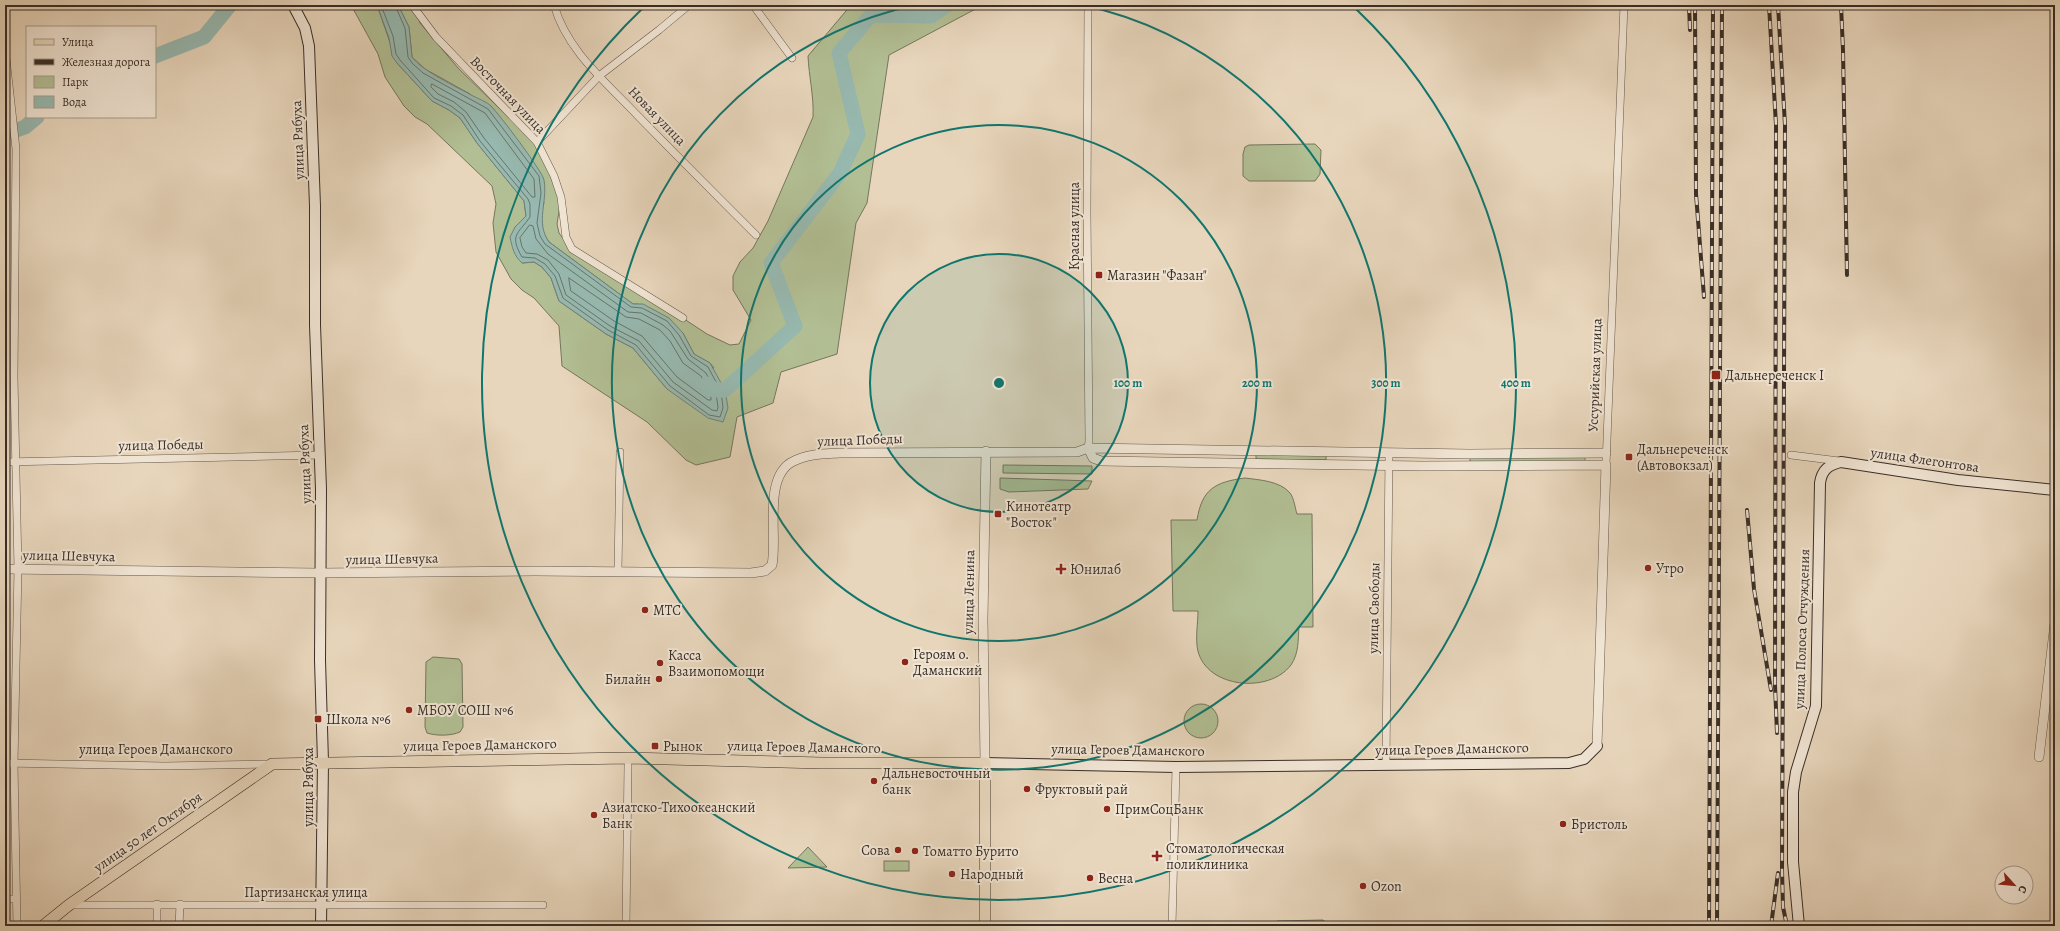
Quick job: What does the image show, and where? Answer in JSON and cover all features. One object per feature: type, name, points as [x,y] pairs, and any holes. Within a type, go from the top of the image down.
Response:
[{"type":"main road","name":"улица Рябуха","points":[[293,5],[306,28],[309,46],[315,206],[315,325],[321,489],[319,574],[323,762],[321,926]]},
{"type":"main road","name":"улица Флегонтова","points":[[1841,462],[1958,480],[2055,490]]},
{"type":"main road","name":"улица Полоса Отчуждения","points":[[1799,926],[1793,862],[1793,792],[1796,772],[1816,706],[1820,482],[1823,470],[1841,462]]},
{"type":"main road","name":"улица Героев Даманского","points":[[272,764],[628,758],[822,763],[985,763],[1176,767],[1569,763],[1584,759],[1597,746]]},
{"type":"main road","name":"улица Ленина","points":[[985,763],[986,926]]},
{"type":"main road","name":"улица 50 лет Октября","points":[[43,926],[69,905],[272,764]]},
{"type":"street","name":"Восточная улица","points":[[412,5],[436,37],[537,142],[554,176],[561,197],[566,237],[572,249],[683,318]]},
{"type":"street","name":"Новая улица","points":[[554,5],[568,39],[599,76],[756,235]]},
{"type":"street","points":[[537,142],[599,76],[660,30],[689,5]]},
{"type":"street","points":[[753,5],[792,58]]},
{"type":"street","name":"Красная улица","points":[[1088,5],[1087,220],[1090,441],[1088,448]]},
{"type":"street","name":"Уссурийская улица","points":[[1597,746],[1606,453],[1624,5]]},
{"type":"street","points":[[5,49],[16,149],[14,377],[17,462],[18,569],[14,764],[17,926]]},
{"type":"street","name":"улица Победы","points":[[773,560],[775,487],[784,468],[793,461],[812,455],[839,453],[986,451],[1077,452],[1088,448],[1388,453],[1606,453]]},
{"type":"street","points":[[1088,448],[1093,458],[1101,461],[1388,465],[1606,465]]},
{"type":"street","name":"улица Ленина","points":[[985,763],[984,619],[986,451]]},
{"type":"street","points":[[618,571],[620,452]]},
{"type":"street","name":"улица Свободы","points":[[1386,764],[1388,453]]},
{"type":"street","name":"улица Флегонтова","points":[[1791,455],[1841,462]]},
{"type":"street","name":"улица Победы","points":[[5,462],[319,456]]},
{"type":"street","name":"улица Шевчука","points":[[5,569],[319,574],[618,571],[751,573],[765,571],[772,565],[773,560]]},
{"type":"street","points":[[2039,757],[2055,622]]},
{"type":"street","name":"улица Героев Даманского","points":[[5,763],[165,766],[272,764]]},
{"type":"street","points":[[626,926],[628,765]]},
{"type":"street","points":[[1172,926],[1176,767]]},
{"type":"street","points":[[5,899],[16,899]]},
{"type":"street","points":[[157,904],[157,926]]},
{"type":"street","points":[[179,926],[180,904]]},
{"type":"street","name":"Партизанская улица","points":[[69,905],[543,905]]},
{"type":"green space","points":[[351,5],[377,5],[397,63],[432,101],[460,118],[477,143],[524,201],[526,216],[515,227],[522,263],[534,262],[542,267],[551,278],[559,301],[606,334],[633,348],[667,389],[714,368],[710,363],[694,354],[683,333],[638,304],[633,304],[549,242],[542,228],[542,212],[544,202],[470,94],[425,69],[412,57],[409,27],[398,5],[414,5],[420,23],[458,68],[538,146],[555,175],[560,205],[557,224],[559,233],[564,240],[707,334],[730,345],[739,344],[751,320],[733,290],[733,276],[740,262],[753,248],[768,221],[813,117],[813,102],[808,56],[851,5],[983,5],[889,55],[867,203],[856,223],[837,354],[781,372],[773,403],[737,417],[730,457],[696,465],[686,460],[647,422],[562,366],[559,326],[534,298],[522,290],[511,279],[496,252],[493,223],[496,204],[492,186],[427,124],[415,117],[404,106],[385,77],[378,54]]},
{"type":"green space","points":[[1315,144],[1321,150],[1320,174],[1315,181],[1249,181],[1243,176],[1243,154],[1245,147],[1249,145]]},
{"type":"green space","points":[[1256,454],[1326,455],[1326,460],[1256,459]]},
{"type":"green space","points":[[1470,457],[1585,457],[1585,463],[1470,463]]},
{"type":"green space","points":[[1003,465],[1092,466],[1092,474],[1003,473]]},
{"type":"green space","points":[[1000,478],[1092,481],[1088,489],[1009,492],[1000,489]]},
{"type":"green space","points":[[1245,478],[1269,482],[1281,486],[1290,493],[1297,514],[1312,514],[1313,627],[1299,627],[1297,651],[1291,665],[1281,674],[1268,680],[1254,683],[1240,683],[1213,673],[1204,663],[1198,651],[1198,611],[1173,611],[1171,520],[1197,520],[1199,509],[1206,494],[1218,485]]},
{"type":"green space","points":[[433,657],[459,659],[462,664],[463,727],[460,732],[444,735],[427,733],[425,727],[426,662]]},
{"type":"green space","points":[[1198,704],[1204,704],[1208,705],[1215,711],[1218,721],[1217,728],[1211,735],[1204,738],[1198,738],[1194,737],[1187,731],[1184,724],[1184,718],[1185,714],[1191,707]]},
{"type":"green space","points":[[808,847],[827,867],[788,868]]},
{"type":"green space","points":[[884,861],[909,861],[909,871],[884,871]]},
{"type":"green space","points":[[1323,920],[1327,923],[1327,926],[1273,926],[1277,921]]},
{"type":"water","points":[[377,5],[398,5],[409,27],[412,57],[431,73],[489,105],[496,111],[520,143],[544,180],[545,188],[542,219],[545,234],[549,242],[633,304],[643,304],[669,318],[683,333],[694,354],[710,363],[725,390],[728,408],[723,422],[708,418],[667,389],[633,348],[606,334],[559,301],[551,278],[542,267],[534,262],[522,263],[519,260],[514,251],[510,237],[515,227],[526,216],[524,201],[477,143],[460,118],[432,101],[397,63],[392,56],[389,38]]},
{"type":"waterway","points":[[156,56],[204,37],[230,5]]},
{"type":"waterway","points":[[707,384],[714,390],[725,390],[795,326],[771,263],[840,173],[858,134],[839,53],[871,15],[931,16],[947,5]]},
{"type":"waterway","points":[[5,134],[25,127],[36,118]]},
{"type":"railway","points":[[1689,5],[1690,30]]},
{"type":"railway","points":[[1695,5],[1696,194],[1704,297]]},
{"type":"railway","points":[[1709,926],[1713,5]]},
{"type":"railway","points":[[1717,926],[1722,5]]},
{"type":"railway","points":[[1769,5],[1776,125],[1775,685],[1777,733]]},
{"type":"railway","points":[[1778,5],[1785,125],[1782,870],[1783,907],[1787,926]]},
{"type":"railway","points":[[1841,5],[1847,275]]},
{"type":"railway","points":[[1747,510],[1754,589],[1771,690]]},
{"type":"railway","points":[[1771,926],[1778,873]]},
{"type":"place","name":"Магазин \"Фазан\"","points":[[1099,275]]},
{"type":"place","name":"Дальнереченск I","points":[[1716,375]]},
{"type":"place","name":"Дальнереченск (Автовокзал)","points":[[1629,457]]},
{"type":"place","name":"Кинотеатр \"Восток\"","points":[[998,514]]},
{"type":"place","name":"Утро","points":[[1648,568]]},
{"type":"place","name":"Юнилаб","points":[[1061,569]]},
{"type":"place","name":"МТС","points":[[645,610]]},
{"type":"place","name":"Героям о. Даманский","points":[[905,662]]},
{"type":"place","name":"Касса Взаимопомощи","points":[[660,663]]},
{"type":"place","name":"Билайн","points":[[659,679]]},
{"type":"place","name":"МБОУ СОШ №6","points":[[409,710]]},
{"type":"place","name":"Школа №6","points":[[318,719]]},
{"type":"place","name":"Рынок","points":[[655,746]]},
{"type":"place","name":"Дальневосточный банк","points":[[874,781]]},
{"type":"place","name":"Фруктовый рай","points":[[1027,789]]},
{"type":"place","name":"ПримСоцБанк","points":[[1107,809]]},
{"type":"place","name":"Азиатско-Тихоокеанский Банк","points":[[594,815]]},
{"type":"place","name":"Бристоль","points":[[1563,824]]},
{"type":"place","name":"Сова","points":[[898,850]]},
{"type":"place","name":"Томатто Бурито","points":[[915,851]]},
{"type":"place","name":"Стоматологическая поликлиника","points":[[1157,856]]},
{"type":"place","name":"Народный","points":[[952,874]]},
{"type":"place","name":"Весна","points":[[1090,878]]},
{"type":"place","name":"Ozon","points":[[1363,886]]}]
